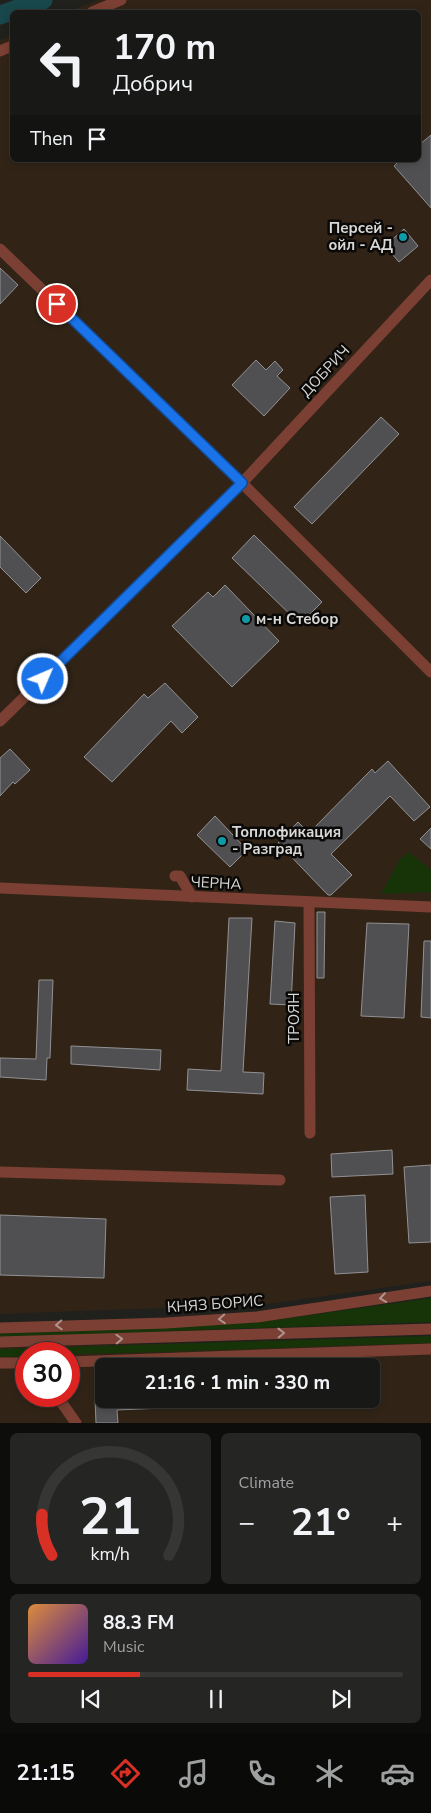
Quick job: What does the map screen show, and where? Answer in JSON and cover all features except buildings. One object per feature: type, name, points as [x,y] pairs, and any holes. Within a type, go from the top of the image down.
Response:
[{"type":"street","points":[[97,10],[121,0]]},
{"type":"street","points":[[0,249],[242,483],[431,672]]},
{"type":"street","name":"ДОБРИЧ","points":[[0,722],[242,483],[431,280]]},
{"type":"street","points":[[175,876],[180,876],[192,897]]},
{"type":"street","name":"ЧЕРНА","points":[[0,888],[431,907]]},
{"type":"street","name":"ТРОЯН","points":[[309,902],[310,1133]]},
{"type":"street","points":[[0,1172],[280,1180]]},
{"type":"street","name":"КНЯЗ БОРИС","points":[[0,1328],[166,1323],[257,1317],[431,1291]]},
{"type":"street","name":"КНЯЗ БОРИС","points":[[0,1342],[431,1329]]},
{"type":"street","points":[[80,1362],[431,1349]]},
{"type":"street","points":[[0,1363],[15,1363]]},
{"type":"street","points":[[65,1407],[76,1423]]},
{"type":"shaded area","points":[[98,0],[431,0],[431,1281],[268,1304],[0,1314],[0,40],[10,36],[10,162],[421,162],[421,10],[72,10]]},
{"type":"shaded area","points":[[301,1341],[431,1341],[431,1423],[0,1423],[0,1347],[15,1347],[15,1407],[80,1407],[80,1345]]},
{"type":"green space","points":[[409,852],[431,870],[431,892],[381,894],[400,859]]},
{"type":"green space","points":[[431,1298],[431,1322],[0,1337],[0,1334],[254,1323]]},
{"type":"green space","points":[[431,1336],[431,1343],[127,1353],[80,1353],[80,1347]]},
{"type":"green space","points":[[0,1349],[15,1349],[15,1356],[0,1357]]},
{"type":"waterway","points":[[14,10],[43,0]]},
{"type":"waterway","points":[[0,15],[10,12]]},
{"type":"place","name":"Персей - ойл - АД","points":[[403,237]]},
{"type":"place","name":"м-н Стебор","points":[[246,619]]},
{"type":"place","name":"Топлофикация - Разград","points":[[222,841]]},
{"type":"route","points":[[43,679],[242,483],[57,304]]}]
